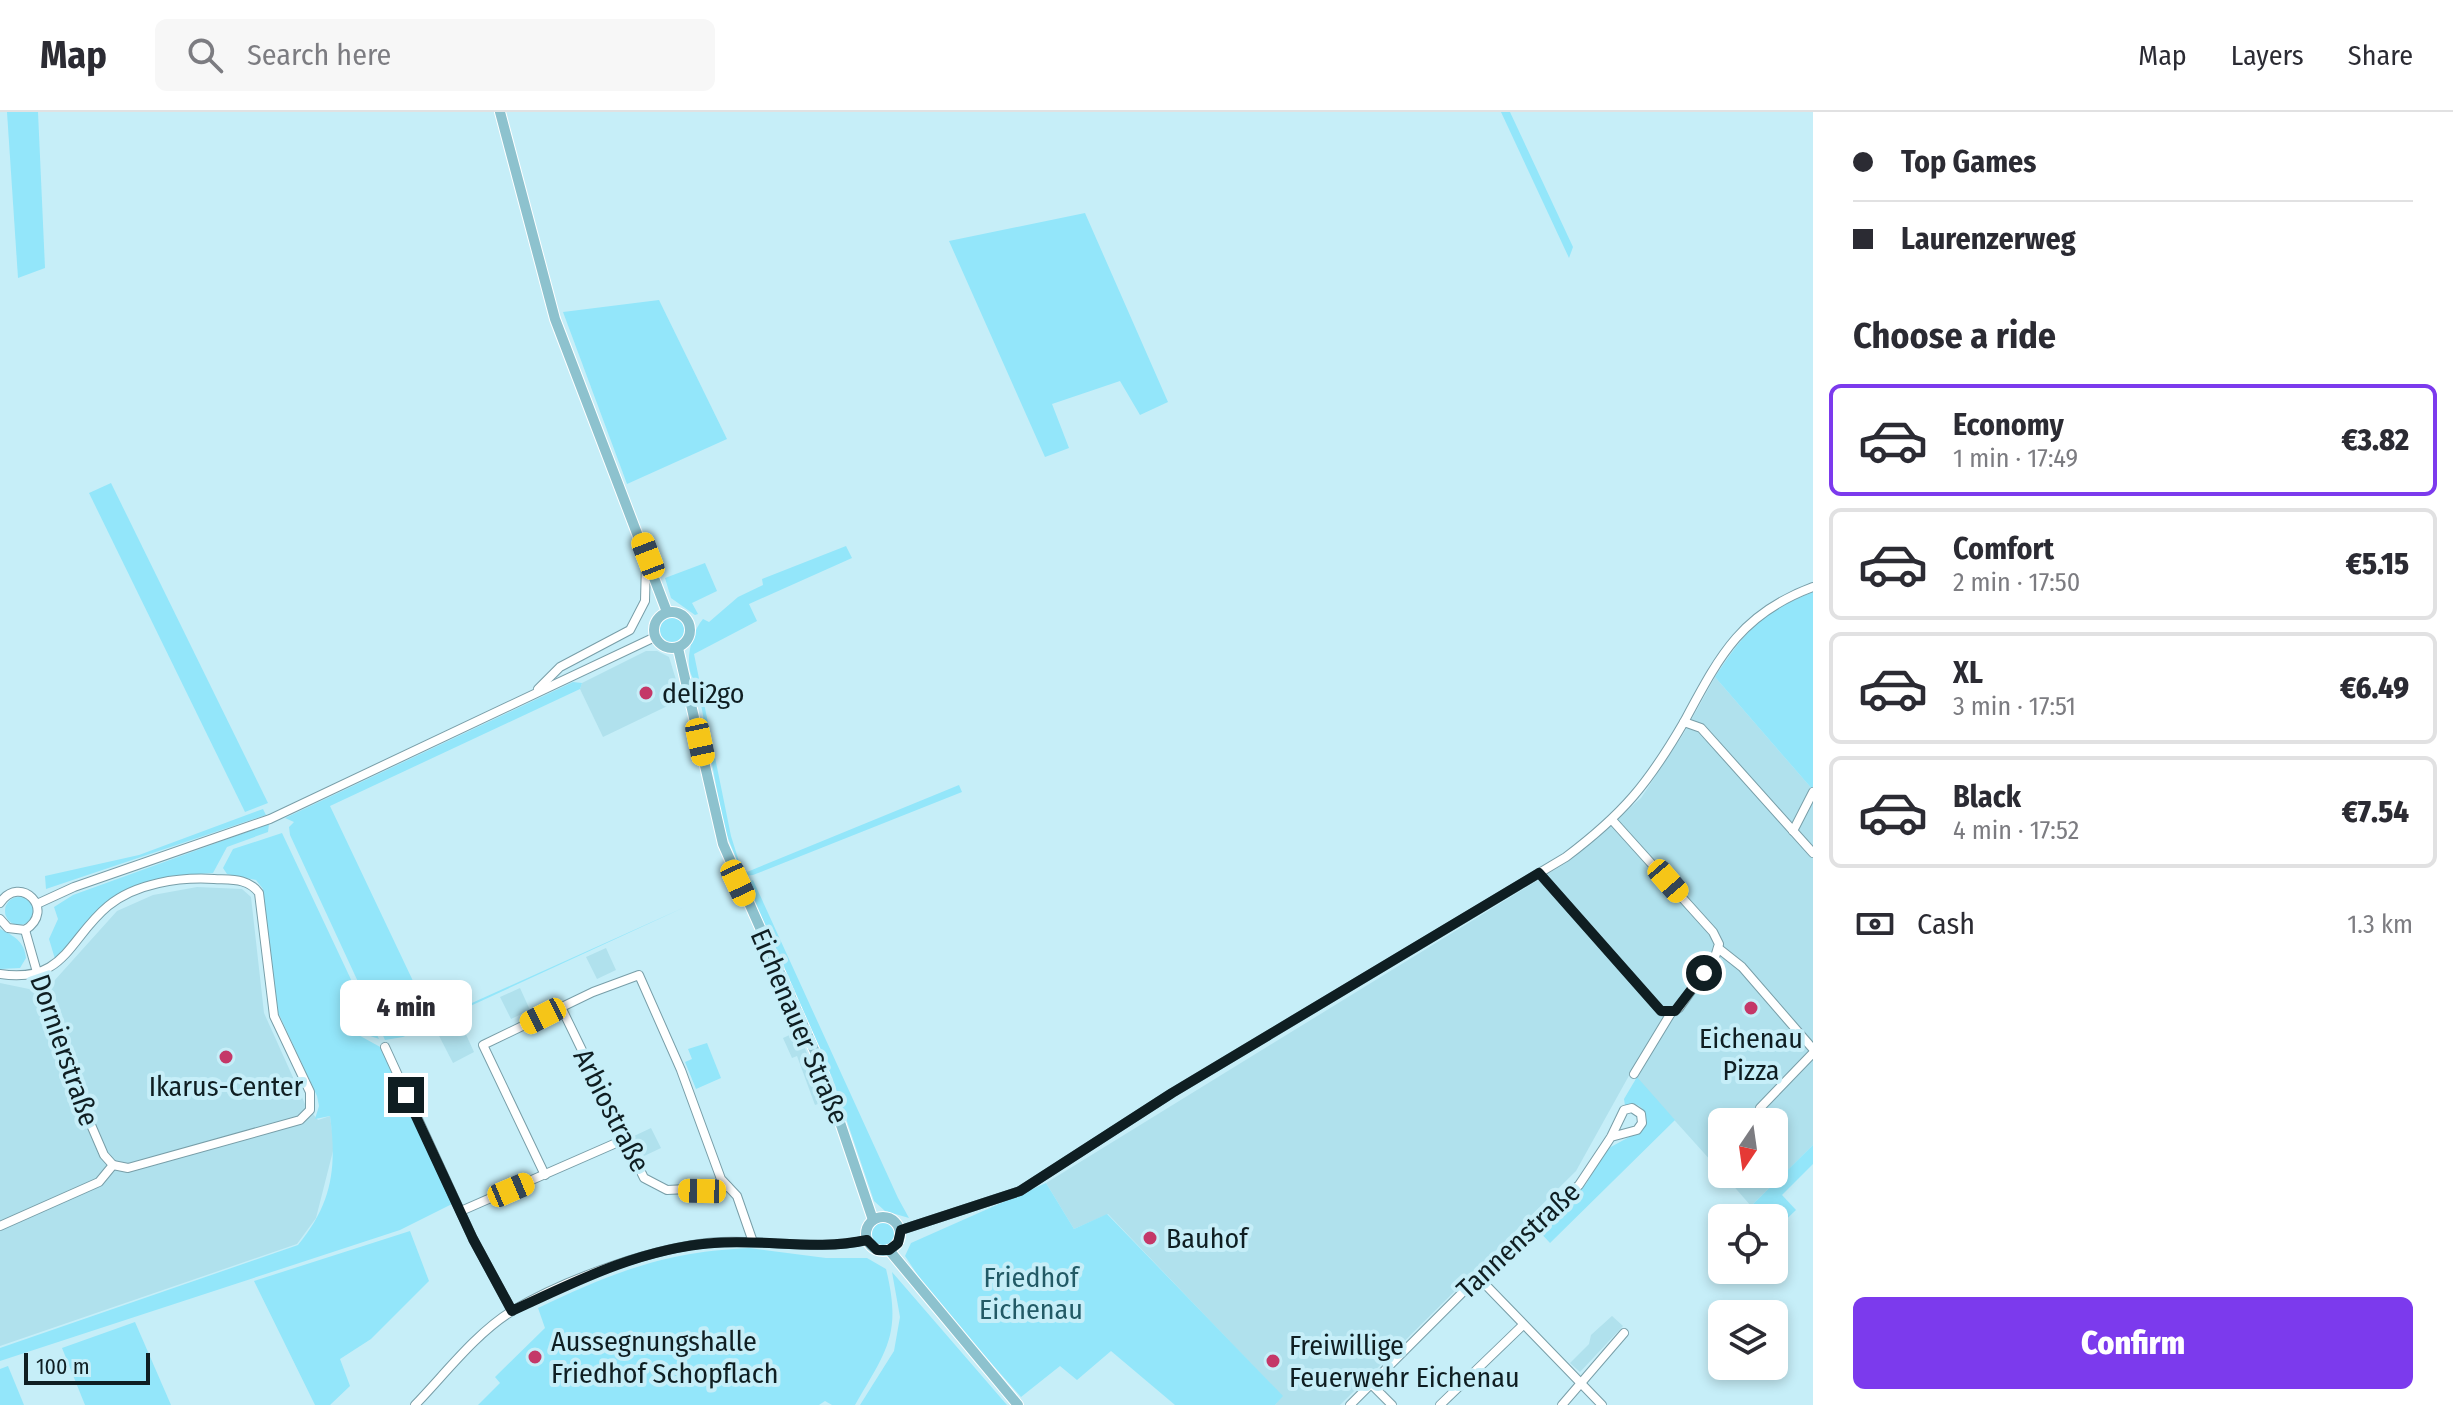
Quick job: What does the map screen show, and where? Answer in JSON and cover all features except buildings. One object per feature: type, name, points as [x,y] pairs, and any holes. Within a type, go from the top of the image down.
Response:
[{"type":"main road","points":[[500,112],[555,319],[667,612]]},
{"type":"main road","points":[[667,612],[679,613],[690,625],[689,639],[678,648],[667,648],[655,637],[656,622],[667,612]]},
{"type":"main road","name":"Eichenauer Straße","points":[[678,648],[723,844],[820,1063],[873,1220]]},
{"type":"main road","points":[[892,1219],[901,1230],[898,1243],[889,1250],[877,1250],[867,1240],[867,1228],[873,1220],[892,1219]]},
{"type":"main road","points":[[889,1250],[1018,1405]]},
{"type":"street","points":[[531,695],[560,667],[630,630],[645,601],[648,556]]},
{"type":"street","points":[[901,1230],[1020,1191],[1172,1093],[1539,873],[1613,821],[1639,793],[1688,722],[1717,664],[1754,617],[1788,597],[1813,587]]},
{"type":"street","points":[[37,904],[270,819],[655,637]]},
{"type":"street","points":[[1688,722],[1701,728],[1813,853]]},
{"type":"street","points":[[1793,831],[1813,792]]},
{"type":"street","points":[[1613,821],[1713,932],[1718,948],[1742,967],[1813,1051],[1760,1108]]},
{"type":"street","points":[[1539,873],[1661,1011],[1671,1013]]},
{"type":"street","points":[[0,974],[38,972],[64,958],[108,906],[146,887],[187,879],[243,881],[254,887],[261,899],[274,1016],[310,1092],[310,1110],[300,1120],[128,1168],[113,1165],[99,1182],[0,1226]]},
{"type":"street","points":[[0,903],[16,891],[29,894],[37,904],[36,920],[25,930],[8,928],[0,919]]},
{"type":"street","name":"Dornierstraße","points":[[25,930],[68,1075],[104,1155],[113,1165]]},
{"type":"street","points":[[1634,1074],[1671,1013],[1679,1008],[1718,948]]},
{"type":"street","points":[[545,1175],[483,1045],[561,1007],[639,975],[681,1070],[721,1179],[737,1196],[753,1242]]},
{"type":"street","name":"Arbiostraße","points":[[561,1007],[639,1172],[659,1188],[702,1191],[728,1187]]},
{"type":"street","points":[[385,1047],[461,1211],[512,1311]]},
{"type":"street","name":"Tannenstraße","points":[[1350,1405],[1478,1277],[1579,1185],[1611,1137]]},
{"type":"street","points":[[461,1211],[623,1140]]},
{"type":"street","points":[[415,1405],[480,1338],[512,1311],[645,1256],[703,1244],[753,1242],[826,1246],[867,1240]]},
{"type":"street","points":[[1478,1277],[1602,1405]]},
{"type":"street","points":[[1440,1405],[1523,1325]]},
{"type":"street","points":[[1562,1405],[1624,1333]]},
{"type":"street","points":[[1370,1383],[1392,1405]]},
{"type":"shaded area","points":[[646,651],[657,651],[669,657],[682,699],[603,737],[580,689],[582,683]]},
{"type":"shaded area","points":[[1715,677],[1813,790],[1813,1145],[1788,1170],[1788,1108],[1708,1108],[1708,1157],[1631,1072],[1576,1171],[1340,1405],[1275,1405],[1282,1396],[1108,1214],[1074,1229],[1046,1183],[1569,861],[1641,798],[1684,733]]},
{"type":"shaded area","points":[[197,887],[242,889],[251,897],[264,1013],[305,1104],[318,1120],[330,1116],[334,1147],[316,1218],[297,1244],[0,1346],[0,983],[29,989],[54,981],[117,911],[153,895]]},
{"type":"shaded area","points":[[606,948],[616,970],[597,979],[586,957]]},
{"type":"shaded area","points":[[520,988],[530,1010],[511,1019],[500,997]]},
{"type":"shaded area","points":[[458,1017],[474,1052],[453,1063],[435,1028]]},
{"type":"shaded area","points":[[798,1031],[826,1101],[815,1105],[797,1056],[792,1058],[783,1038]]},
{"type":"shaded area","points":[[651,1128],[661,1148],[642,1157],[632,1137]]},
{"type":"shaded area","points":[[1735,1188],[1769,1188],[1753,1204],[1749,1204]]},
{"type":"shaded area","points":[[1612,1316],[1623,1326],[1580,1372],[1570,1363],[1589,1344],[1591,1335]]},
{"type":"green space","points":[[7,112],[38,112],[45,268],[18,278]]},
{"type":"green space","points":[[1501,112],[1510,112],[1573,247],[1569,258]]},
{"type":"green space","points":[[1085,213],[1168,402],[1140,415],[1120,381],[1052,404],[1069,448],[1045,457],[949,241]]},
{"type":"green space","points":[[659,300],[727,439],[627,484],[563,312]]},
{"type":"green space","points":[[111,483],[268,803],[245,812],[89,493]]},
{"type":"green space","points":[[846,546],[852,558],[749,604],[757,621],[694,654],[731,836],[741,868],[747,872],[959,785],[962,792],[753,875],[743,876],[724,828],[697,683],[690,670],[691,643],[703,619],[709,622],[738,597],[763,585],[762,579]]},
{"type":"green space","points":[[705,563],[717,591],[692,603],[698,614],[695,615],[671,598],[665,578]]},
{"type":"green space","points":[[1813,592],[1813,790],[1715,677],[1756,625],[1780,607]]},
{"type":"green space","points":[[673,616],[683,620],[687,630],[683,640],[673,644],[663,640],[659,630],[663,620]]},
{"type":"green space","points":[[573,682],[582,683],[580,689],[330,806],[432,1021],[685,907],[403,1037],[385,1040],[290,835],[289,827],[294,822],[285,818]]},
{"type":"green space","points":[[263,809],[266,815],[46,889],[45,876],[139,855]]},
{"type":"green space","points":[[269,824],[268,832],[227,847],[213,873],[169,876],[119,894],[100,908],[55,959],[49,939],[58,919],[54,907],[73,895]]},
{"type":"green space","points":[[282,833],[379,1039],[344,1027],[382,1048],[452,1204],[400,1230],[0,1361],[0,1348],[298,1245],[318,1215],[332,1169],[330,1116],[315,1119],[319,1106],[317,1096],[277,1010],[263,889],[256,880],[227,874],[223,868],[233,849]]},
{"type":"green space","points":[[753,880],[909,1218],[885,1211],[874,1201],[832,1077],[744,884]]},
{"type":"green space","points":[[19,897],[29,901],[33,911],[29,921],[19,925],[9,921],[5,911],[9,901]]},
{"type":"green space","points":[[0,929],[21,943],[26,958],[20,968],[0,969]]},
{"type":"green space","points":[[707,1043],[721,1078],[696,1089],[685,1062],[692,1059],[688,1049]]},
{"type":"green space","points":[[1637,1077],[1675,1120],[1550,1243],[1537,1229],[1586,1184],[1607,1149],[1644,1129],[1644,1111],[1635,1104],[1625,1106],[1624,1099]]},
{"type":"green space","points":[[1813,1145],[1813,1164],[1782,1195],[1796,1210],[1788,1218],[1788,1204],[1753,1204],[1769,1188],[1788,1188],[1788,1170]]},
{"type":"green space","name":"Friedhof Eichenau","points":[[1046,1183],[1074,1229],[1107,1214],[1283,1396],[1275,1405],[1175,1405],[1111,1351],[1077,1380],[1060,1366],[1021,1397],[931,1295],[905,1256],[911,1243]]},
{"type":"green space","points":[[884,1221],[894,1224],[897,1234],[894,1244],[884,1247],[874,1244],[871,1234],[874,1224]]},
{"type":"green space","points":[[410,1231],[429,1281],[371,1339],[340,1359],[350,1386],[330,1405],[315,1405],[254,1281]]},
{"type":"green space","points":[[749,1248],[826,1258],[867,1258],[886,1269],[891,1291],[892,1326],[876,1370],[855,1405],[832,1405],[825,1401],[819,1405],[478,1405],[500,1383],[495,1377],[545,1328],[538,1308],[640,1266],[691,1254]]},
{"type":"green space","points":[[892,1272],[1007,1405],[860,1405],[894,1351],[900,1317]]},
{"type":"green space","points":[[135,1322],[171,1405],[85,1405],[62,1348]]},
{"type":"green space","points":[[8,1366],[24,1405],[0,1405],[0,1369]]},
{"type":"place","name":"deli2go","points":[[646,693]]},
{"type":"place","name":"Eichenau Pizza","points":[[1751,1008]]},
{"type":"place","name":"Ikarus-Center","points":[[226,1057]]},
{"type":"place","name":"Bauhof","points":[[1150,1238]]},
{"type":"place","name":"Aussegnungshalle Friedhof Schopflach","points":[[535,1357]]},
{"type":"place","name":"Freiwillige Feuerwehr Eichenau","points":[[1273,1361]]},
{"type":"route","points":[[406,1095],[473,1239],[512,1311],[635,1258],[703,1244],[753,1242],[826,1246],[867,1240],[877,1250],[894,1248],[901,1230],[1020,1191],[1172,1093],[1539,873],[1661,1011],[1671,1013],[1679,1008],[1704,973]]}]
